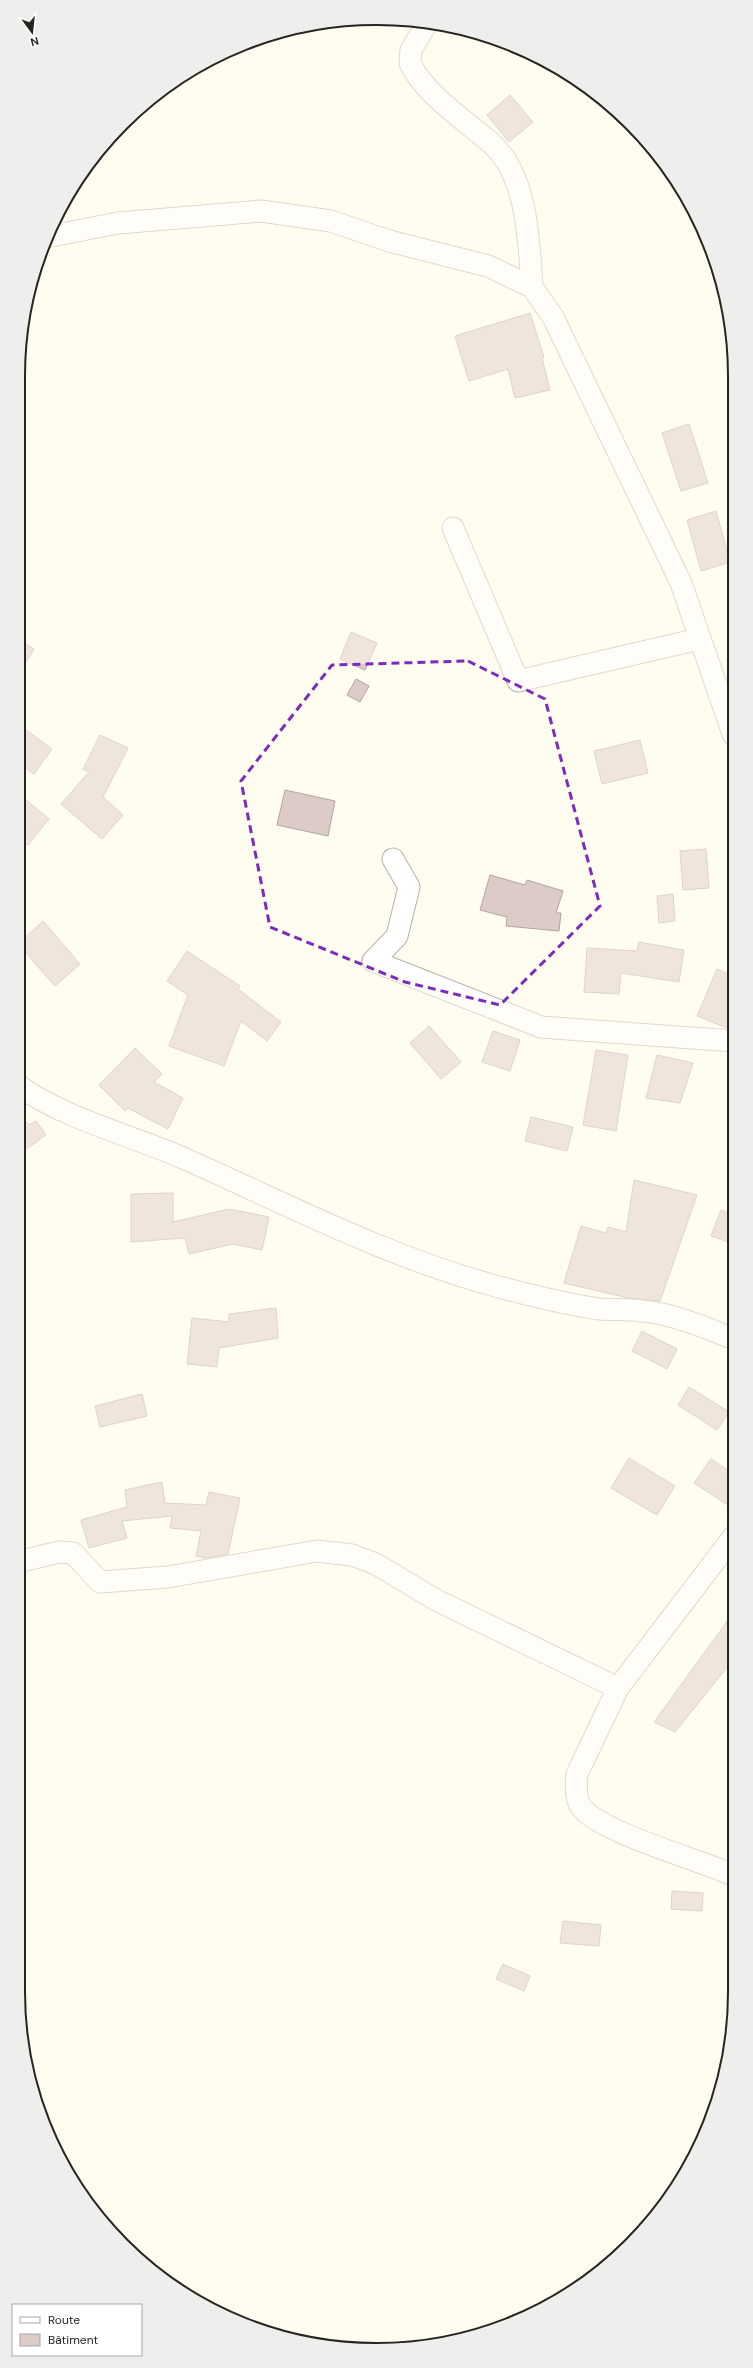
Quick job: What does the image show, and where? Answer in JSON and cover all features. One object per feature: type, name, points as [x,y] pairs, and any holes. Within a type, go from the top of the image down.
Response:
[{"type":"street","points":[[424,28],[411,50],[410,63],[436,95],[493,145],[504,159],[512,176],[526,217],[532,287],[552,317],[681,582],[698,639],[728,720]]},
{"type":"street","points":[[55,235],[118,223],[261,211],[331,221],[389,241],[488,266],[532,287]]},
{"type":"street","points":[[453,528],[518,681],[698,639]]},
{"type":"street","points":[[393,859],[409,887],[397,936],[373,961],[540,1027],[728,1041]]},
{"type":"street","points":[[25,1089],[49,1103],[77,1116],[181,1157],[338,1230],[429,1265],[499,1287],[593,1308],[649,1312],[694,1324],[728,1337]]},
{"type":"street","points":[[728,1544],[618,1688],[577,1774],[576,1789],[581,1806],[601,1821],[625,1833],[728,1873]]},
{"type":"street","points":[[25,1560],[59,1552],[72,1553],[100,1582],[112,1582],[168,1577],[317,1551],[352,1555],[376,1564],[436,1600],[618,1688]]},
{"type":"highlighted area","points":[[468,661],[545,699],[600,906],[500,1005],[405,982],[270,927],[241,781],[332,665]]},
{"type":"building","points":[[510,95],[533,122],[509,142],[487,115]]},
{"type":"building","points":[[530,313],[544,357],[542,358],[550,390],[515,398],[508,369],[469,381],[455,336]]},
{"type":"building","points":[[689,424],[708,483],[681,491],[662,433]]},
{"type":"building","points":[[716,511],[728,555],[728,563],[701,571],[687,520]]},
{"type":"building","points":[[351,632],[377,643],[365,670],[340,659]]},
{"type":"building","points":[[25,643],[34,649],[25,664]]},
{"type":"building","points":[[356,679],[369,686],[360,702],[347,695]]},
{"type":"building","points":[[25,729],[52,749],[34,774],[25,768]]},
{"type":"building","points":[[100,735],[128,748],[103,797],[123,815],[102,839],[61,804],[89,772],[83,769]]},
{"type":"building","points":[[640,740],[648,773],[602,784],[594,751]]},
{"type":"building","points":[[285,790],[335,801],[328,836],[277,825]]},
{"type":"building","points":[[25,799],[49,819],[28,845],[25,843]]},
{"type":"building","points":[[706,849],[709,888],[683,890],[680,851]]},
{"type":"building","points":[[490,875],[525,885],[527,880],[563,891],[556,913],[561,913],[559,931],[506,926],[507,917],[480,910]]},
{"type":"building","points":[[673,894],[675,921],[659,923],[657,896]]},
{"type":"building","points":[[43,921],[80,964],[55,986],[25,952],[25,938]]},
{"type":"building","points":[[639,942],[684,950],[679,982],[621,973],[619,994],[584,992],[587,948],[637,951]]},
{"type":"building","points":[[187,951],[240,986],[238,989],[281,1022],[267,1041],[241,1021],[224,1066],[169,1046],[188,995],[167,981]]},
{"type":"building","points":[[717,969],[728,974],[728,1028],[697,1016]]},
{"type":"building","points":[[429,1026],[461,1062],[441,1079],[410,1043]]},
{"type":"building","points":[[493,1031],[520,1040],[510,1071],[482,1062]]},
{"type":"building","points":[[135,1048],[162,1074],[154,1082],[183,1098],[168,1129],[128,1108],[125,1111],[99,1085]]},
{"type":"building","points":[[596,1050],[628,1055],[616,1131],[583,1125]]},
{"type":"building","points":[[657,1055],[693,1063],[680,1103],[646,1098]]},
{"type":"building","points":[[531,1117],[573,1127],[567,1151],[525,1141]]},
{"type":"building","points":[[25,1121],[29,1125],[36,1121],[46,1135],[25,1150]]},
{"type":"building","points":[[634,1180],[697,1195],[660,1301],[628,1298],[564,1283],[581,1226],[606,1233],[608,1227],[626,1232]]},
{"type":"building","points":[[173,1193],[173,1222],[229,1209],[269,1217],[262,1250],[233,1244],[189,1254],[185,1238],[131,1242],[131,1194]]},
{"type":"building","points":[[721,1210],[728,1213],[728,1242],[711,1236]]},
{"type":"building","points":[[276,1308],[278,1338],[219,1348],[217,1367],[187,1364],[192,1318],[229,1322],[229,1314]]},
{"type":"building","points":[[642,1331],[677,1349],[667,1369],[632,1351]]},
{"type":"building","points":[[689,1387],[728,1411],[728,1414],[717,1430],[678,1405]]},
{"type":"building","points":[[142,1394],[147,1416],[100,1427],[95,1406]]},
{"type":"building","points":[[629,1458],[675,1486],[657,1515],[611,1488]]},
{"type":"building","points":[[711,1459],[728,1470],[728,1505],[694,1483]]},
{"type":"building","points":[[162,1482],[165,1503],[206,1505],[209,1492],[240,1498],[228,1554],[206,1558],[196,1556],[201,1531],[170,1528],[172,1516],[122,1521],[127,1538],[89,1548],[81,1520],[127,1507],[125,1490]]},
{"type":"building","points":[[728,1620],[728,1666],[675,1732],[654,1722]]},
{"type":"building","points":[[672,1891],[703,1893],[702,1911],[671,1909]]},
{"type":"building","points":[[563,1921],[601,1925],[599,1946],[560,1943]]},
{"type":"building","points":[[503,1964],[530,1976],[524,1991],[496,1979]]}]
